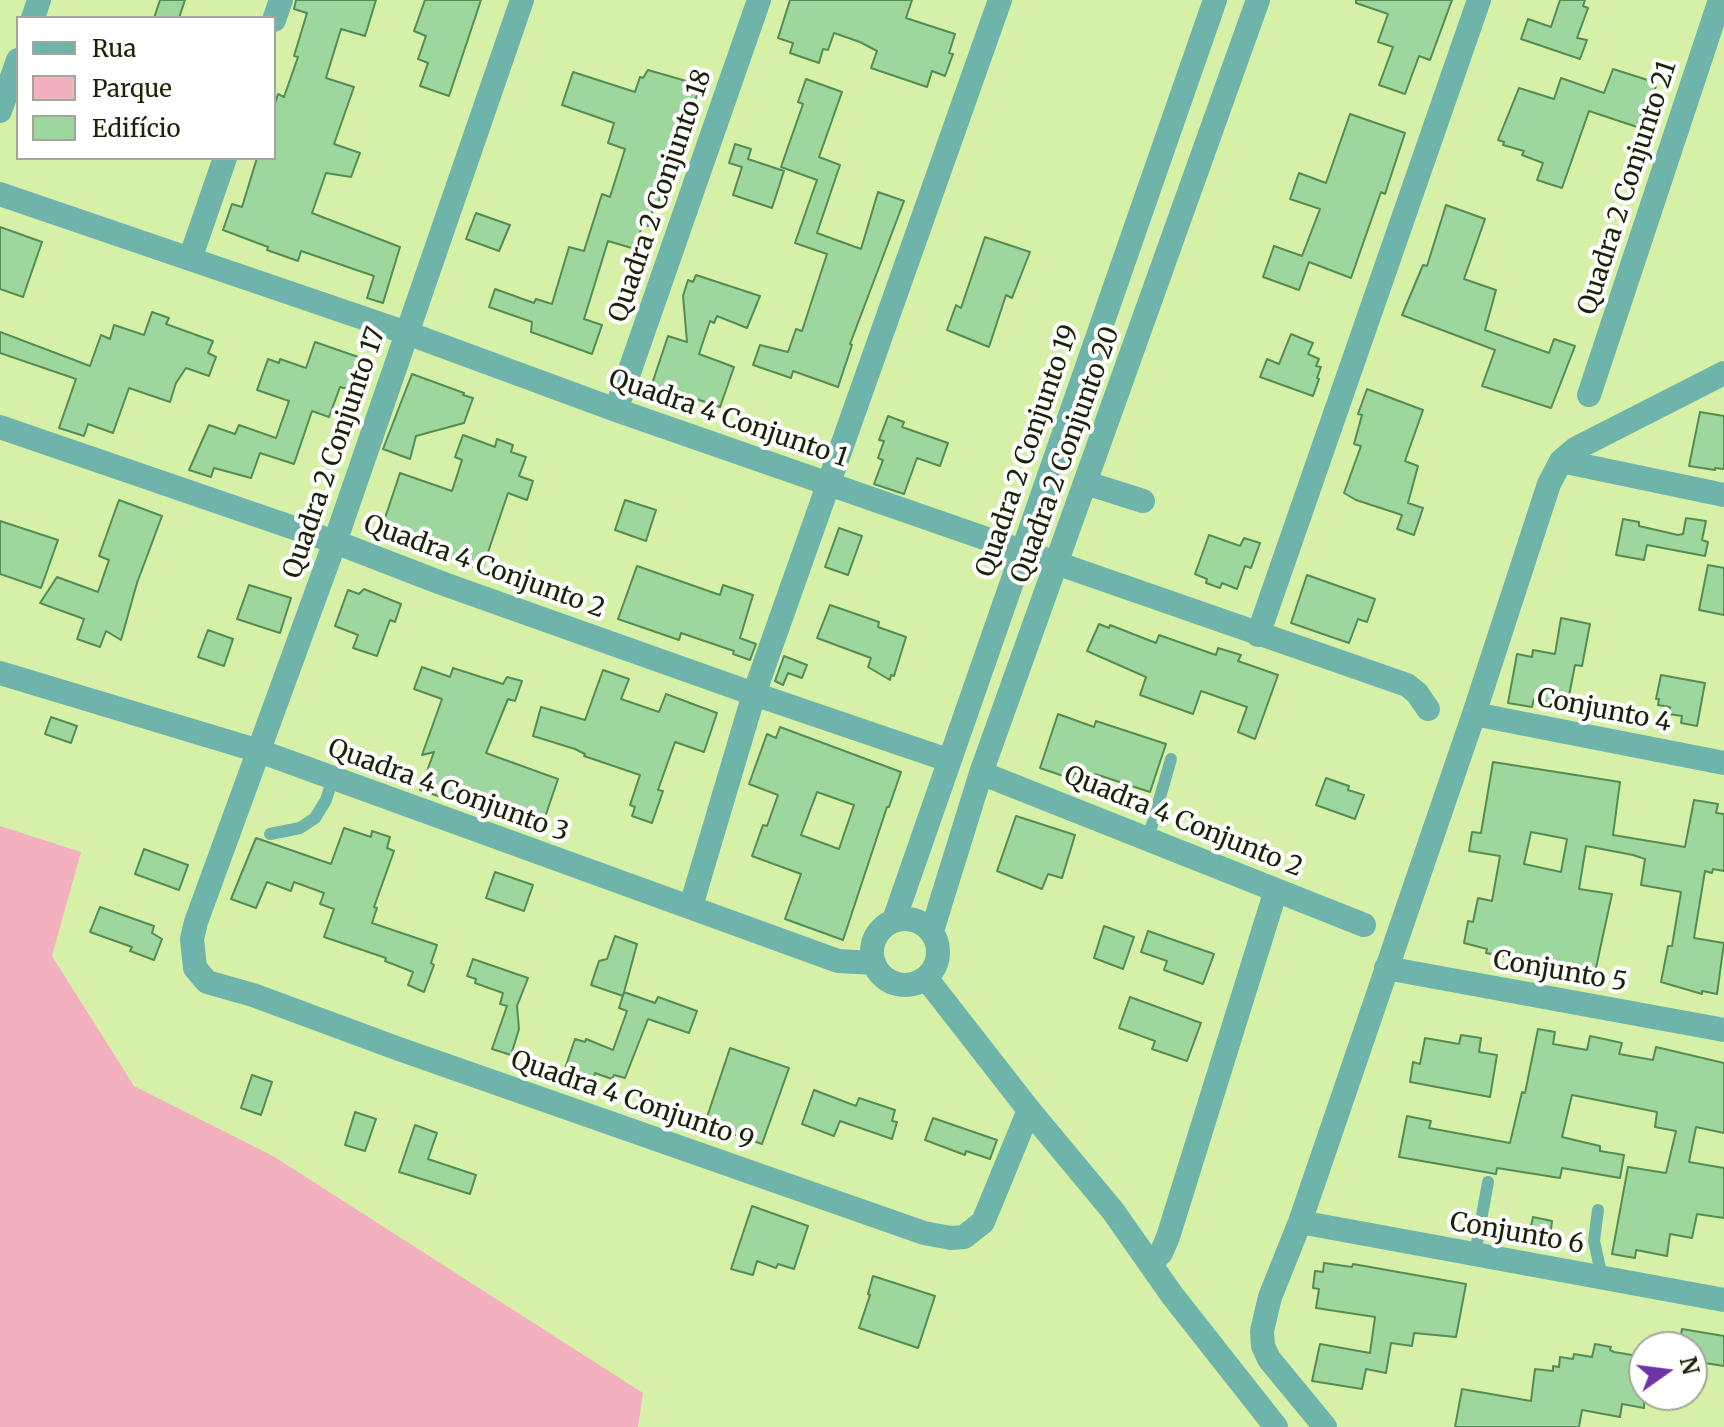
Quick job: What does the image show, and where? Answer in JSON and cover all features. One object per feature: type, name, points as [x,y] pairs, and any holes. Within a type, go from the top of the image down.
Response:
[{"type":"street","name":"Quadra 2 Conjunto 17","points":[[196,922],[335,542],[522,0]]},
{"type":"street","name":"Quadra 2 Conjunto 18","points":[[616,410],[759,0]]},
{"type":"street","points":[[691,906],[754,694],[1000,0]]},
{"type":"street","name":"Quadra 2 Conjunto 19","points":[[894,920],[1215,0]]},
{"type":"street","name":"Quadra 2 Conjunto 20","points":[[932,931],[981,773],[1258,0]]},
{"type":"street","points":[[1258,635],[1479,0]]},
{"type":"street","name":"Quadra 2 Conjunto 21","points":[[1589,395],[1720,0]]},
{"type":"street","points":[[0,111],[16,66]]},
{"type":"street","points":[[190,259],[224,160]]},
{"type":"street","name":"Quadra 4 Conjunto 1","points":[[0,194],[407,333],[616,410],[1407,685],[1428,709]]},
{"type":"street","points":[[1325,1427],[1269,1359],[1263,1346],[1262,1331],[1270,1297],[1300,1222],[1474,714],[1549,484],[1561,461],[1575,449],[1724,373]]},
{"type":"street","name":"Quadra 4 Conjunto 2","points":[[0,427],[335,542],[754,694],[948,760]]},
{"type":"street","points":[[1561,461],[1724,495]]},
{"type":"street","points":[[1086,483],[1143,501]]},
{"type":"street","name":"Quadra 4 Conjunto 3","points":[[0,673],[259,751],[838,961],[874,963]]},
{"type":"street","name":"Conjunto 4","points":[[1474,714],[1724,763]]},
{"type":"street","name":"Quadra 4 Conjunto 2","points":[[981,773],[1364,925]]},
{"type":"street","points":[[1150,1264],[1161,1253],[1168,1237],[1276,890]]},
{"type":"street","points":[[915,919],[932,931],[939,951],[937,961],[926,978],[917,983],[896,984],[886,979],[874,963],[872,952],[878,932],[894,920],[915,919]]},
{"type":"street","name":"Quadra 4 Conjunto 9","points":[[196,922],[192,939],[195,968],[207,982],[253,995],[924,1233],[964,1237],[983,1222],[1029,1110]]},
{"type":"street","name":"Conjunto 5","points":[[1386,968],[1724,1030]]},
{"type":"street","points":[[926,978],[1113,1211],[1276,1427]]},
{"type":"street","name":"Conjunto 6","points":[[1300,1222],[1724,1300]]},
{"type":"lane","points":[[1148,839],[1171,759]]},
{"type":"lane","points":[[270,834],[300,828],[315,818],[326,800],[333,778]]},
{"type":"lane","points":[[1475,1254],[1488,1182]]},
{"type":"lane","points":[[1598,1210],[1594,1241],[1602,1278]]},
{"type":"green space","points":[[0,826],[81,852],[52,956],[134,1086],[273,1156],[643,1393],[638,1427],[0,1427]]},
{"type":"building","points":[[160,0],[185,0],[180,16],[155,16]]},
{"type":"building","points":[[296,0],[376,0],[365,36],[341,29],[326,78],[354,87],[334,144],[360,153],[351,177],[326,173],[312,213],[400,247],[383,303],[367,298],[374,276],[301,251],[298,261],[223,230],[232,204],[242,207],[256,160],[276,160],[276,100],[278,94],[284,97],[298,57],[294,56],[307,13],[294,9]]},
{"type":"building","points":[[425,0],[481,0],[449,96],[420,86],[428,63],[418,59],[426,36],[414,31]]},
{"type":"building","points":[[790,0],[912,0],[906,18],[955,34],[949,53],[953,54],[945,76],[932,71],[927,87],[871,68],[877,51],[834,33],[828,50],[823,49],[819,63],[790,53],[793,43],[778,38]]},
{"type":"building","points":[[1356,0],[1452,0],[1430,60],[1419,56],[1405,94],[1379,85],[1393,47],[1378,42],[1388,14],[1356,3]]},
{"type":"building","points":[[1560,0],[1585,0],[1583,6],[1588,8],[1577,38],[1587,40],[1580,59],[1521,39],[1528,19],[1551,27]]},
{"type":"building","points":[[1613,69],[1657,83],[1650,104],[1645,103],[1637,127],[1589,111],[1562,188],[1537,180],[1543,163],[1522,155],[1524,151],[1503,145],[1504,142],[1498,140],[1519,88],[1554,99],[1561,78],[1604,93]]},
{"type":"building","points":[[648,70],[700,85],[693,108],[687,106],[658,204],[655,203],[648,226],[642,225],[635,249],[608,241],[584,319],[602,325],[592,354],[531,332],[532,322],[489,307],[495,289],[534,303],[536,299],[552,304],[569,247],[584,251],[602,194],[610,197],[625,149],[608,143],[614,123],[562,105],[573,72],[635,92],[640,77],[643,78]]},
{"type":"building","points":[[806,79],[842,92],[819,157],[840,165],[817,233],[861,249],[878,192],[904,201],[850,344],[838,387],[793,371],[791,378],[753,365],[760,345],[788,352],[796,329],[802,331],[827,254],[795,243],[817,180],[781,167],[803,104],[798,102]]},
{"type":"building","points":[[1350,114],[1405,133],[1385,194],[1381,192],[1351,278],[1309,262],[1299,290],[1263,277],[1274,246],[1302,256],[1320,209],[1290,199],[1299,173],[1326,183]]},
{"type":"building","points":[[735,144],[751,149],[748,159],[784,171],[772,208],[733,195],[742,167],[729,163]]},
{"type":"building","points":[[1446,205],[1485,219],[1464,279],[1496,290],[1485,330],[1549,353],[1554,339],[1575,346],[1551,408],[1482,386],[1495,350],[1402,315],[1423,265],[1427,266]]},
{"type":"building","points":[[476,213],[510,225],[499,251],[466,239]]},
{"type":"building","points":[[0,227],[42,242],[23,297],[0,289]]},
{"type":"building","points":[[985,237],[1030,252],[1012,298],[1006,295],[989,347],[947,330],[956,305],[961,308]]},
{"type":"building","points":[[696,275],[760,296],[747,328],[717,316],[714,323],[710,321],[699,354],[734,367],[720,407],[652,384],[668,336],[687,342],[683,296],[688,280],[693,282]]},
{"type":"building","points":[[152,312],[169,318],[166,324],[213,341],[208,353],[216,357],[209,376],[186,368],[176,383],[170,402],[129,388],[113,433],[88,424],[84,436],[59,428],[76,379],[0,353],[0,332],[90,366],[101,335],[110,339],[114,325],[144,335]]},
{"type":"building","points":[[1291,334],[1313,343],[1308,354],[1319,359],[1316,366],[1321,367],[1313,396],[1260,377],[1267,359],[1279,364]]},
{"type":"building","points":[[315,342],[367,360],[356,391],[340,387],[329,417],[312,411],[294,464],[260,453],[251,478],[214,468],[211,477],[189,470],[209,425],[235,434],[239,425],[276,438],[289,401],[257,390],[268,359],[279,363],[280,359],[306,368]]},
{"type":"building","points":[[412,374],[473,398],[464,423],[416,436],[410,459],[383,449]]},
{"type":"building","points":[[1367,389],[1423,410],[1405,461],[1418,466],[1408,503],[1423,508],[1414,535],[1397,529],[1402,515],[1344,493],[1361,446],[1354,444],[1362,415],[1358,414]]},
{"type":"building","points":[[1700,412],[1724,416],[1724,469],[1689,466]]},
{"type":"building","points":[[888,416],[904,422],[902,427],[948,443],[940,466],[917,458],[904,494],[874,484],[883,460],[878,458],[884,441],[879,440]]},
{"type":"building","points":[[463,435],[495,447],[497,439],[513,445],[511,452],[526,457],[519,476],[533,481],[527,500],[508,493],[482,570],[445,557],[447,550],[382,527],[400,473],[452,491],[462,460],[455,457]]},
{"type":"building","points":[[119,500],[162,516],[137,583],[121,640],[106,631],[100,647],[77,639],[84,619],[40,603],[57,577],[98,592],[109,560],[99,556]]},
{"type":"building","points":[[625,500],[656,510],[646,541],[615,530]]},
{"type":"building","points":[[1686,518],[1706,521],[1702,540],[1708,542],[1705,556],[1647,545],[1644,560],[1616,555],[1623,519],[1678,535],[1683,534]]},
{"type":"building","points":[[0,521],[58,540],[41,588],[0,574]]},
{"type":"building","points":[[839,528],[862,536],[848,575],[825,567]]},
{"type":"building","points":[[1209,535],[1240,546],[1244,538],[1260,543],[1251,568],[1245,566],[1237,589],[1222,583],[1220,588],[1206,583],[1207,579],[1195,574]]},
{"type":"building","points":[[1708,565],[1724,568],[1724,615],[1699,610]]},
{"type":"building","points":[[637,566],[720,595],[723,585],[753,595],[740,638],[756,644],[750,660],[733,654],[734,651],[681,633],[679,640],[618,619]]},
{"type":"building","points":[[1307,575],[1375,599],[1367,622],[1358,619],[1349,643],[1291,623]]},
{"type":"building","points":[[249,585],[291,598],[280,633],[237,619]]},
{"type":"building","points":[[364,589],[401,604],[395,622],[390,620],[377,656],[353,648],[358,635],[335,626],[348,590],[359,594]]},
{"type":"building","points":[[830,605],[879,622],[878,627],[906,637],[890,680],[868,667],[871,658],[817,638]]},
{"type":"building","points":[[1561,618],[1590,624],[1582,666],[1575,665],[1567,706],[1534,699],[1532,707],[1508,703],[1517,654],[1532,657],[1533,650],[1555,654]]},
{"type":"building","points":[[1099,624],[1109,628],[1110,625],[1156,643],[1159,635],[1216,655],[1218,648],[1241,655],[1238,661],[1278,675],[1255,739],[1238,732],[1247,707],[1201,691],[1193,714],[1140,695],[1146,677],[1087,651]]},
{"type":"building","points":[[208,630],[233,639],[224,666],[198,657]]},
{"type":"building","points":[[784,656],[807,665],[802,678],[788,673],[783,685],[775,681]]},
{"type":"building","points":[[422,667],[450,677],[453,668],[503,684],[507,677],[522,681],[515,701],[508,699],[486,753],[558,779],[540,832],[486,813],[487,809],[446,794],[444,798],[420,790],[434,752],[422,755],[442,699],[414,689]]},
{"type":"building","points":[[603,670],[629,679],[621,699],[659,712],[666,694],[717,713],[704,752],[675,742],[658,790],[663,791],[652,823],[632,816],[635,807],[630,805],[640,775],[533,736],[541,707],[585,720]]},
{"type":"building","points":[[1661,675],[1705,683],[1697,726],[1681,723],[1682,716],[1669,714],[1670,707],[1658,705],[1659,699],[1656,699]]},
{"type":"building","points":[[1058,714],[1094,727],[1096,721],[1166,744],[1150,792],[1095,774],[1092,779],[1074,773],[1072,779],[1040,768]]},
{"type":"building","points":[[51,717],[77,726],[71,743],[45,734]]},
{"type":"building","points":[[780,727],[901,772],[843,940],[785,919],[801,874],[752,856],[778,795],[749,784],[767,734],[776,738]],"holes":[[[817,792],[854,805],[839,849],[801,835]]]},
{"type":"building","points":[[1493,762],[1620,782],[1613,835],[1685,847],[1694,800],[1718,804],[1716,813],[1724,814],[1724,871],[1705,871],[1694,938],[1724,943],[1717,994],[1702,991],[1702,994],[1661,982],[1668,946],[1672,946],[1681,892],[1641,885],[1645,859],[1633,855],[1586,846],[1579,889],[1612,894],[1594,977],[1542,968],[1542,963],[1486,953],[1487,949],[1464,943],[1468,921],[1473,922],[1478,898],[1492,901],[1500,856],[1469,851],[1472,832],[1481,833]],"holes":[[[1531,832],[1567,839],[1561,872],[1524,864]]]},
{"type":"building","points":[[1326,778],[1364,795],[1355,819],[1316,805]]},
{"type":"building","points":[[1016,816],[1075,835],[1062,878],[1048,874],[1042,889],[997,871]]},
{"type":"building","points":[[344,828],[371,837],[372,831],[390,837],[387,848],[394,851],[374,907],[377,908],[372,923],[437,945],[431,963],[434,965],[424,992],[408,985],[413,972],[385,961],[386,958],[324,937],[334,909],[320,904],[324,893],[294,882],[291,891],[267,882],[256,908],[231,899],[256,838],[331,864]]},
{"type":"building","points":[[144,849],[188,865],[179,890],[135,874]]},
{"type":"building","points":[[495,872],[533,885],[524,911],[486,898]]},
{"type":"building","points":[[100,907],[154,926],[152,933],[162,939],[154,960],[130,951],[132,947],[90,932]]},
{"type":"building","points":[[1104,926],[1134,937],[1123,969],[1094,958]]},
{"type":"building","points":[[1148,931],[1214,954],[1203,984],[1164,970],[1167,961],[1141,952]]},
{"type":"building","points":[[615,936],[637,944],[623,996],[591,985],[599,961],[607,959]]},
{"type":"building","points":[[473,959],[528,978],[517,1006],[519,1029],[511,1055],[492,1049],[507,1006],[500,1004],[503,993],[475,983],[476,979],[467,976]]},
{"type":"building","points":[[624,992],[655,1003],[658,997],[697,1011],[689,1033],[648,1019],[625,1078],[614,1075],[612,1079],[595,1073],[594,1078],[589,1076],[585,1088],[561,1080],[575,1039],[585,1042],[586,1039],[613,1050],[627,1011],[619,1008]]},
{"type":"building","points":[[1130,997],[1201,1023],[1187,1061],[1152,1049],[1155,1041],[1119,1028]]},
{"type":"building","points":[[1538,1029],[1555,1032],[1553,1044],[1587,1050],[1590,1036],[1622,1043],[1619,1054],[1653,1060],[1656,1047],[1724,1063],[1724,1133],[1696,1127],[1689,1162],[1724,1168],[1724,1218],[1697,1214],[1692,1238],[1670,1234],[1667,1256],[1636,1250],[1635,1258],[1612,1254],[1628,1167],[1666,1173],[1676,1131],[1655,1127],[1657,1112],[1572,1095],[1562,1137],[1600,1146],[1600,1151],[1624,1155],[1620,1178],[1562,1168],[1560,1178],[1497,1168],[1496,1174],[1399,1157],[1407,1116],[1431,1121],[1429,1128],[1510,1143],[1522,1092],[1525,1093]]},
{"type":"building","points":[[1461,1035],[1481,1038],[1479,1052],[1497,1055],[1490,1097],[1410,1082],[1413,1062],[1420,1064],[1425,1038],[1459,1044]]},
{"type":"building","points":[[730,1048],[789,1068],[762,1144],[727,1132],[729,1128],[706,1120]]},
{"type":"building","points":[[252,1075],[272,1082],[261,1115],[241,1108]]},
{"type":"building","points":[[814,1090],[856,1106],[859,1098],[895,1110],[892,1121],[897,1122],[892,1139],[840,1121],[834,1136],[802,1124]]},
{"type":"building","points":[[355,1112],[376,1119],[365,1151],[345,1145]]},
{"type":"building","points":[[933,1118],[997,1140],[990,1159],[966,1151],[965,1155],[925,1140]]},
{"type":"building","points":[[415,1125],[437,1133],[428,1159],[476,1175],[470,1194],[399,1172]]},
{"type":"building","points":[[752,1206],[808,1226],[794,1269],[778,1264],[776,1268],[757,1261],[753,1275],[731,1269]]},
{"type":"building","points":[[1533,1217],[1552,1221],[1550,1238],[1529,1235]]},
{"type":"building","points":[[1324,1263],[1352,1267],[1353,1264],[1466,1284],[1456,1337],[1414,1333],[1412,1346],[1391,1343],[1386,1373],[1366,1369],[1362,1389],[1312,1381],[1320,1344],[1370,1353],[1375,1317],[1316,1308],[1319,1289],[1313,1288],[1315,1271],[1323,1272]]},
{"type":"building","points":[[873,1276],[935,1296],[918,1348],[859,1328]]},
{"type":"building","points":[[1708,1333],[1724,1336],[1724,1366],[1708,1364]]},
{"type":"building","points":[[1595,1344],[1628,1354],[1628,1405],[1622,1404],[1620,1417],[1582,1410],[1579,1427],[1455,1427],[1462,1389],[1531,1401],[1535,1369],[1553,1371],[1553,1366],[1559,1367],[1560,1357],[1573,1359],[1574,1354],[1592,1357]]}]
